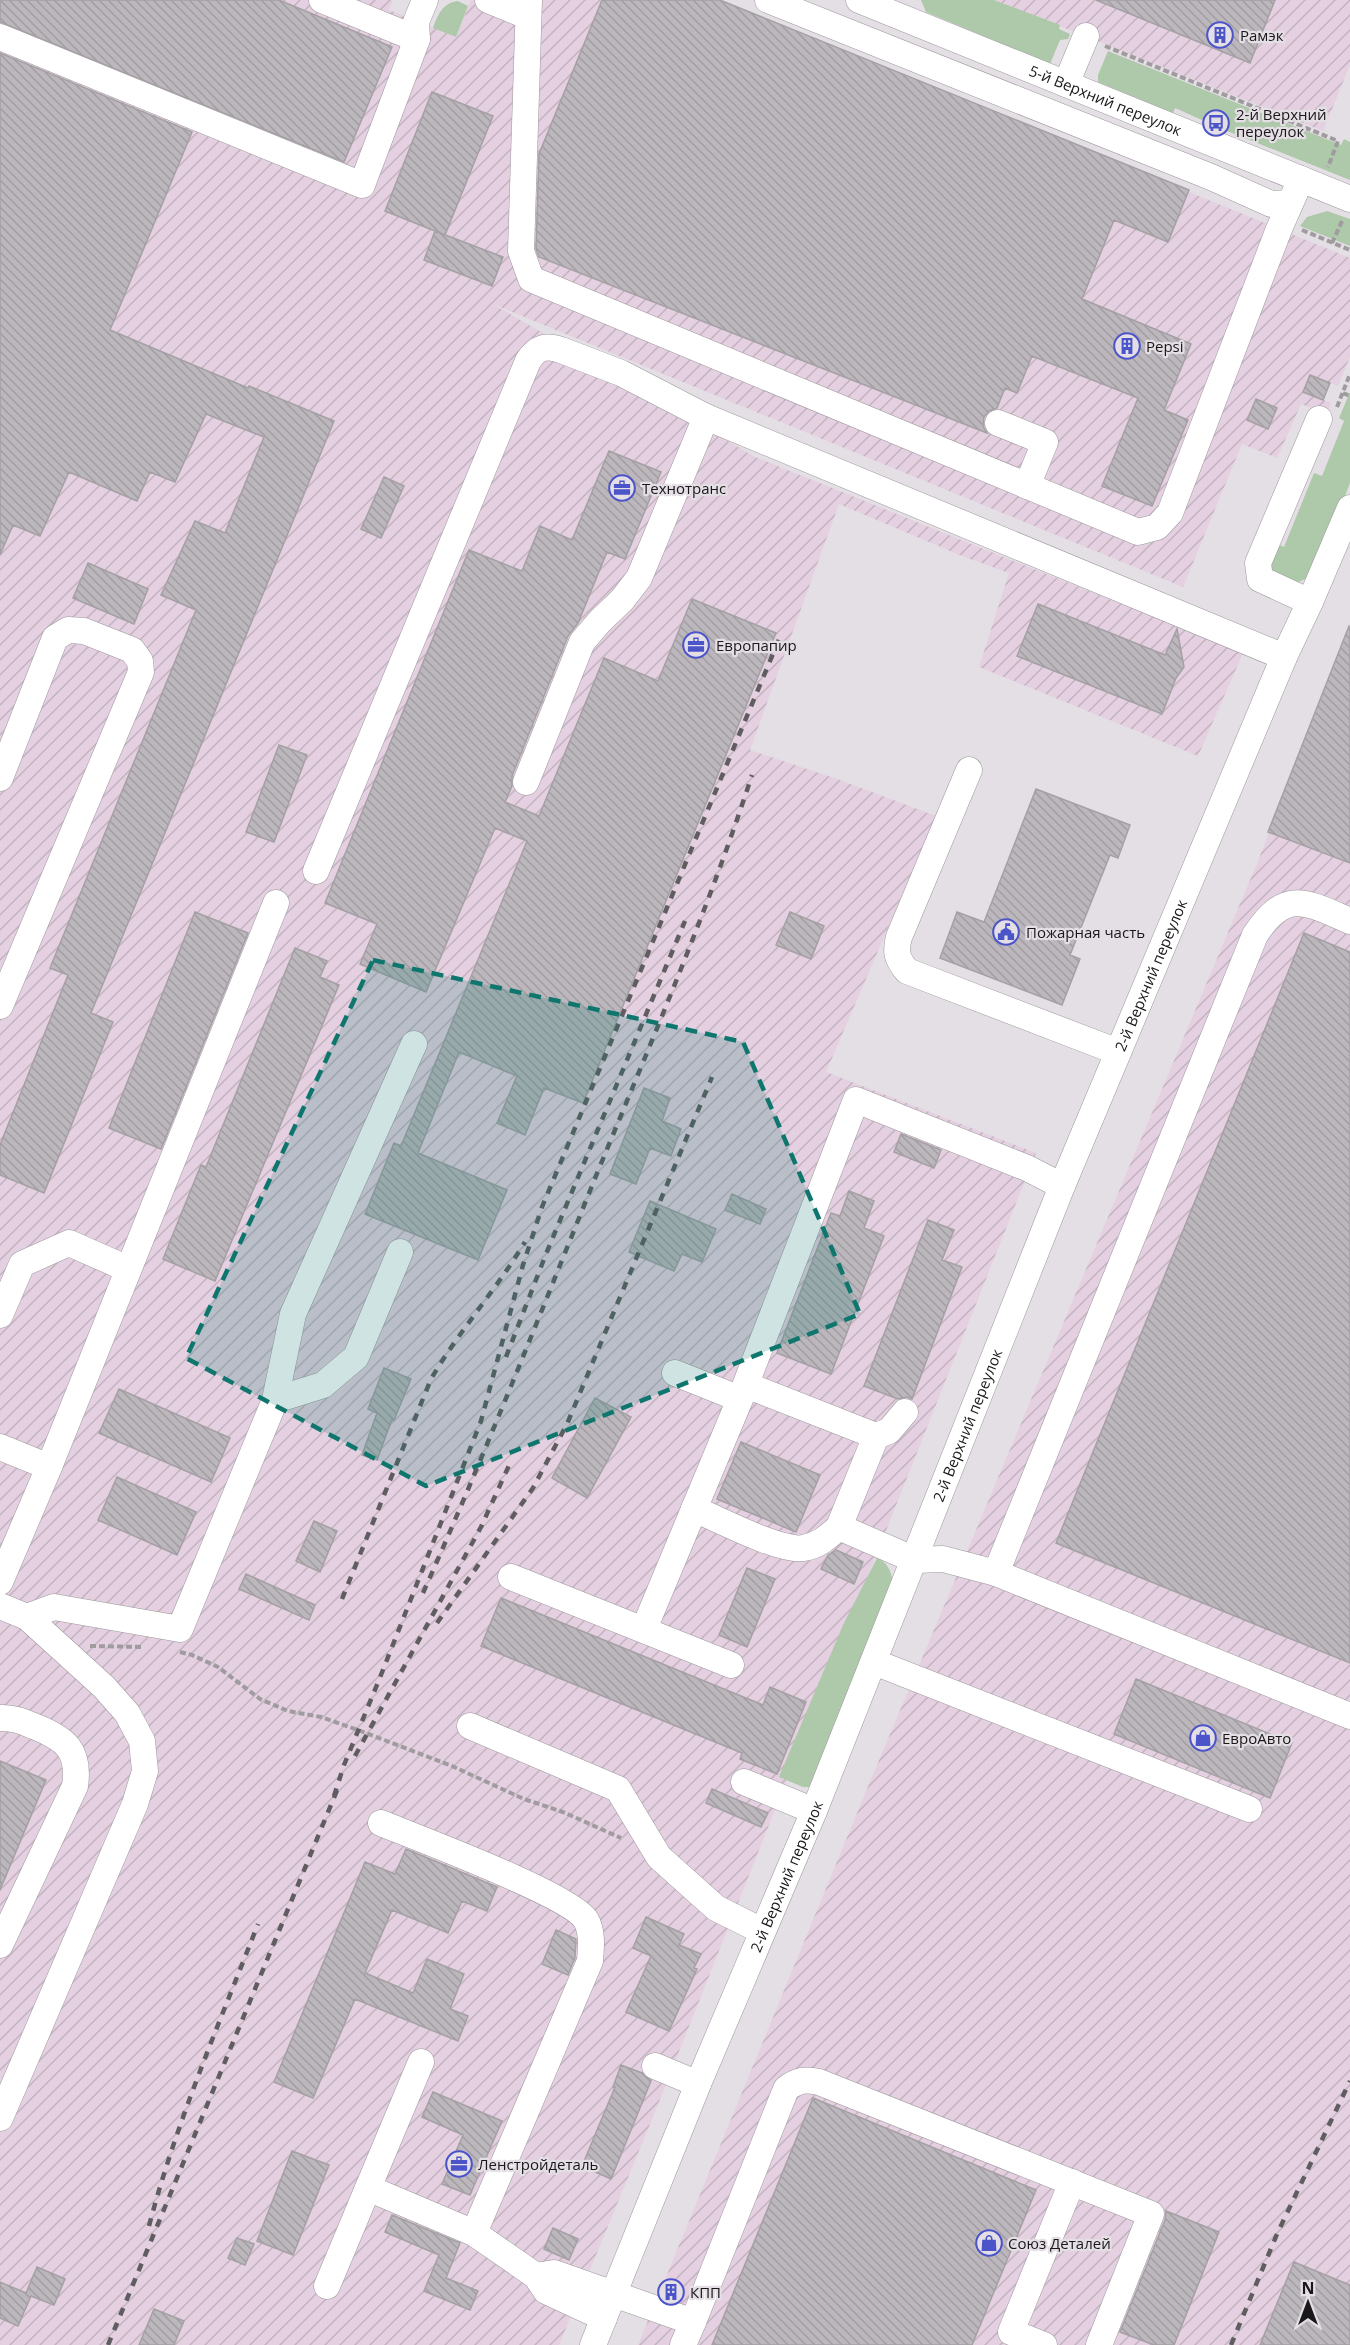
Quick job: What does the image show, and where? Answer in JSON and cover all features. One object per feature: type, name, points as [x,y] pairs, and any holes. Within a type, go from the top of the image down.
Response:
[{"type":"street","points":[[322,0],[417,39]]},
{"type":"street","points":[[0,37],[362,185],[417,39],[416,22],[425,0]]},
{"type":"street","points":[[488,0],[528,8],[521,251],[531,279],[1138,532],[1147,531],[1164,520],[1170,513],[1300,179]]},
{"type":"street","points":[[768,0],[1211,177],[1286,212]]},
{"type":"street","name":"5-й Верхний переулок","points":[[859,0],[904,8],[1066,84],[1300,179],[1346,209]]},
{"type":"street","points":[[1066,84],[1085,37]]},
{"type":"street","points":[[316,872],[528,361],[533,353],[541,348],[551,347],[561,350],[621,373],[706,417],[1284,657]]},
{"type":"street","points":[[526,782],[582,642],[622,600],[639,578],[706,417]]},
{"type":"street","points":[[1311,602],[1260,579],[1258,563],[1319,419]]},
{"type":"street","points":[[998,423],[1045,442],[1027,486]]},
{"type":"street","name":"2-й Верхний переулок","points":[[594,2345],[698,2084],[814,1811],[1062,1186],[1284,657],[1311,602],[1350,508]]},
{"type":"street","points":[[0,778],[55,638],[68,630],[84,631],[132,650],[140,661],[141,672],[0,1006]]},
{"type":"street","points":[[969,770],[900,937],[896,950],[898,960],[907,972],[1118,1052]]},
{"type":"street","points":[[0,2118],[135,1803],[145,1770],[142,1741],[127,1713],[104,1687],[27,1617],[0,1601],[49,1467],[276,903]]},
{"type":"street","points":[[996,1572],[1256,935],[1266,918],[1277,908],[1295,903],[1314,906],[1350,921]]},
{"type":"street","points":[[27,1617],[54,1607],[180,1629],[274,1400],[293,1314],[414,1044]]},
{"type":"street","points":[[644,1629],[743,1392],[856,1100],[1027,1168],[1062,1186]]},
{"type":"street","points":[[0,1315],[22,1264],[69,1243],[128,1269]]},
{"type":"street","points":[[274,1400],[323,1385],[356,1357],[400,1252]]},
{"type":"street","points":[[675,1373],[743,1392],[876,1437]]},
{"type":"street","points":[[694,1509],[787,1548],[811,1547],[839,1527],[876,1437],[889,1431],[905,1412]]},
{"type":"street","points":[[0,1447],[49,1467]]},
{"type":"street","points":[[839,1527],[915,1560],[943,1559],[996,1572],[1350,1716]]},
{"type":"street","points":[[511,1577],[730,1665]]},
{"type":"street","points":[[874,1662],[1249,1809]]},
{"type":"street","points":[[0,1718],[15,1718],[53,1734],[66,1743],[74,1756],[77,1770],[75,1786],[0,1945]]},
{"type":"street","points":[[470,1726],[618,1789],[659,1857],[716,1908],[762,1931]]},
{"type":"street","points":[[744,1782],[814,1811]]},
{"type":"street","points":[[381,1823],[503,1874],[574,1908],[586,1920],[592,1938],[590,1961],[474,2234]]},
{"type":"street","points":[[327,2286],[421,2062]]},
{"type":"street","points":[[655,2066],[698,2084]]},
{"type":"street","points":[[683,2345],[786,2089],[795,2082],[807,2079],[1151,2214],[1099,2345]]},
{"type":"street","points":[[1044,2345],[1011,2332],[1072,2182]]},
{"type":"street","points":[[368,2188],[474,2234],[536,2276],[546,2291],[604,2318]]},
{"type":"street","points":[[536,2276],[554,2273],[693,2322]]},
{"type":"path","points":[[1085,37],[1338,141],[1325,172]]},
{"type":"path","points":[[1332,243],[1346,209]]},
{"type":"path","points":[[1286,212],[1332,243],[1350,250]]},
{"type":"path","points":[[1319,419],[1334,415],[1350,374]]},
{"type":"path","points":[[1343,393],[1350,396]]},
{"type":"path","points":[[60,1648],[101,1645],[145,1647]]},
{"type":"path","points":[[174,1651],[192,1655],[218,1668],[260,1699],[288,1711],[321,1717],[452,1766],[627,1842]]},
{"type":"highlighted area","points":[[373,960],[743,1042],[860,1314],[426,1486],[186,1358]]},
{"type":"shaded area","points":[[0,0],[393,0],[389,10],[456,37],[471,0],[720,0],[1350,258],[1350,357],[1338,386],[1310,375],[1303,392],[1331,403],[1327,414],[1301,404],[1277,458],[1242,444],[1183,587],[493,304],[755,457],[1243,653],[1198,756],[979,667],[1009,573],[962,556],[839,504],[750,750],[840,780],[936,816],[826,1072],[1036,1153],[655,2112],[559,2345],[0,2345]]},
{"type":"shaded area","points":[[994,0],[1350,0],[1350,65],[1323,131]]},
{"type":"shaded area","points":[[1350,624],[1350,2345],[638,2345],[869,1784],[1256,866]]},
{"type":"green space","points":[[921,0],[994,0],[1060,25],[1059,29],[1070,34],[1068,39],[1060,40],[1050,64],[926,12]]},
{"type":"green space","points":[[458,1],[468,6],[456,37],[433,28],[444,7]]},
{"type":"green space","points":[[1108,51],[1341,145],[1344,139],[1350,142],[1350,180],[1217,127],[1219,121],[1214,118],[1211,124],[1175,108],[1173,113],[1098,82],[1098,75]]},
{"type":"green space","points":[[1327,211],[1350,219],[1350,246],[1300,226],[1307,217]]},
{"type":"green space","points":[[1350,392],[1350,483],[1314,573],[1294,583],[1283,582],[1262,574],[1275,543],[1284,547],[1314,473],[1322,476],[1344,421],[1339,418]]},
{"type":"green space","points":[[877,1558],[887,1566],[894,1586],[810,1787],[803,1787],[779,1777],[843,1625]]},
{"type":"building","points":[[0,0],[279,0],[392,47],[344,162],[0,22]]},
{"type":"building","points":[[602,0],[720,0],[1189,190],[1168,242],[1114,220],[1082,299],[1191,344],[1164,410],[1188,420],[1152,506],[1102,486],[1138,398],[1032,356],[1017,393],[1005,388],[997,408],[989,411],[984,417],[983,426],[987,433],[539,257],[536,249],[539,154]]},
{"type":"building","name":"Рамэк","points":[[1096,0],[1275,0],[1250,63]]},
{"type":"building","points":[[0,53],[192,132],[110,330],[334,421],[91,1013],[113,1022],[44,1193],[0,1175],[0,1145],[68,975],[50,968],[196,610],[161,595],[195,521],[225,533],[264,437],[206,414],[175,482],[150,472],[137,501],[69,472],[40,536],[13,525],[0,555]]},
{"type":"building","points":[[432,92],[493,116],[445,235],[385,211]]},
{"type":"building","points":[[435,231],[503,257],[492,286],[424,260]]},
{"type":"building","points":[[1310,375],[1330,383],[1323,400],[1303,392]]},
{"type":"building","points":[[1256,399],[1277,408],[1268,429],[1247,420]]},
{"type":"building","points":[[609,451],[661,472],[625,559],[607,552],[578,623],[568,636],[512,776],[512,786],[505,802],[539,816],[604,658],[658,681],[692,599],[776,633],[583,1103],[544,1088],[525,1135],[497,1123],[517,1076],[459,1052],[418,1153],[507,1190],[478,1260],[365,1214],[394,1143],[401,1146],[527,841],[495,828],[426,992],[360,964],[377,924],[325,903],[469,550],[522,571],[540,526],[572,540]]},
{"type":"building","points":[[384,477],[404,486],[381,538],[361,529]]},
{"type":"building","points":[[88,563],[148,589],[134,624],[73,598]]},
{"type":"building","points":[[1038,604],[1165,655],[1177,629],[1184,667],[1176,678],[1162,714],[1017,656]]},
{"type":"building","points":[[1350,627],[1350,863],[1268,832]]},
{"type":"building","points":[[279,745],[307,755],[274,842],[246,832]]},
{"type":"building","points":[[1036,789],[1130,825],[1118,858],[1110,855],[1070,955],[1080,959],[1062,1005],[940,958],[957,912],[984,922]]},
{"type":"building","points":[[195,912],[248,933],[161,1149],[109,1128]]},
{"type":"building","points":[[790,912],[824,926],[811,959],[776,945]]},
{"type":"building","points":[[1304,933],[1350,952],[1350,1663],[1056,1543]]},
{"type":"building","points":[[295,948],[327,961],[320,977],[339,985],[215,1281],[163,1259],[201,1165],[206,1167]]},
{"type":"building","points":[[644,1088],[670,1098],[662,1121],[681,1129],[671,1156],[650,1148],[636,1184],[610,1174]]},
{"type":"building","points":[[901,1134],[941,1150],[934,1168],[894,1152]]},
{"type":"building","points":[[849,1191],[874,1201],[864,1228],[884,1236],[831,1374],[777,1353],[831,1213],[840,1216]]},
{"type":"building","points":[[732,1194],[766,1209],[760,1224],[725,1210]]},
{"type":"building","points":[[650,1201],[716,1229],[702,1262],[682,1254],[674,1271],[629,1252]]},
{"type":"building","points":[[928,1220],[954,1230],[942,1260],[962,1267],[912,1399],[907,1397],[898,1399],[864,1386]]},
{"type":"building","points":[[384,1368],[411,1379],[394,1420],[392,1419],[377,1460],[362,1455],[377,1413],[368,1409]]},
{"type":"building","points":[[119,1389],[230,1438],[211,1482],[99,1433]]},
{"type":"building","points":[[595,1398],[631,1417],[587,1498],[552,1478]]},
{"type":"building","points":[[741,1442],[820,1475],[796,1532],[717,1499]]},
{"type":"building","points":[[117,1477],[196,1512],[177,1555],[98,1520]]},
{"type":"building","points":[[314,1521],[337,1531],[320,1572],[296,1561]]},
{"type":"building","points":[[836,1550],[863,1562],[854,1584],[821,1569],[828,1555]]},
{"type":"building","points":[[747,1568],[775,1579],[747,1647],[719,1635]]},
{"type":"building","points":[[246,1574],[315,1605],[309,1620],[239,1589]]},
{"type":"building","points":[[501,1598],[763,1705],[770,1687],[806,1702],[777,1774],[740,1759],[742,1753],[481,1646]]},
{"type":"building","name":"ЕвроАвто","points":[[1136,1679],[1292,1743],[1270,1798],[1114,1734]]},
{"type":"building","points":[[0,1761],[46,1780],[0,1890]]},
{"type":"building","points":[[712,1789],[768,1813],[761,1827],[706,1803]]},
{"type":"building","points":[[406,1849],[497,1887],[487,1911],[462,1901],[448,1933],[392,1910],[365,1973],[413,1993],[427,1959],[464,1974],[450,2009],[468,2016],[458,2041],[355,1999],[313,2098],[274,2082],[365,1862],[395,1874]]},
{"type":"building","points":[[646,1917],[684,1934],[679,1945],[701,1954],[694,1968],[697,1969],[669,2031],[626,2012],[651,1956],[633,1948]]},
{"type":"building","points":[[556,1930],[576,1939],[575,1957],[568,1975],[542,1964]]},
{"type":"building","points":[[621,2065],[642,2073],[651,2081],[611,2179],[582,2166],[615,2087],[613,2087]]},
{"type":"building","points":[[433,2092],[502,2121],[470,2195],[442,2184],[463,2135],[422,2117]]},
{"type":"building","points":[[813,2098],[1036,2190],[972,2345],[712,2345]]},
{"type":"building","points":[[292,2151],[329,2165],[293,2255],[257,2241]]},
{"type":"building","points":[[1166,2211],[1219,2232],[1174,2345],[1154,2345],[1120,2332],[1165,2220]]},
{"type":"building","points":[[392,2215],[460,2243],[446,2278],[478,2291],[470,2310],[424,2291],[439,2255],[385,2232]]},
{"type":"building","points":[[553,2228],[578,2239],[569,2260],[544,2249]]},
{"type":"building","points":[[237,2238],[254,2244],[245,2265],[228,2258]]},
{"type":"building","points":[[1294,2262],[1350,2285],[1350,2345],[1260,2345]]},
{"type":"building","points":[[37,2267],[65,2279],[54,2305],[31,2296],[18,2326],[0,2318],[0,2282],[26,2293]]},
{"type":"building","points":[[154,2309],[184,2321],[174,2345],[139,2345]]},
{"type":"railway","points":[[334,1796],[344,1765],[481,1421],[523,1265],[542,1207],[780,637]]},
{"type":"railway","points":[[423,1593],[491,1436],[679,974],[752,775]]},
{"type":"railway","points":[[506,1357],[546,1254],[685,921]]},
{"type":"railway","points":[[437,1623],[533,1488],[567,1424],[712,1077]]},
{"type":"railway","points":[[342,1599],[431,1379],[525,1242]]},
{"type":"railway","points":[[355,1756],[481,1527],[511,1461]]},
{"type":"railway","points":[[108,2345],[338,1788]]},
{"type":"railway","points":[[149,2226],[185,2112],[258,1924]]},
{"type":"railway","points":[[1231,2345],[1277,2234],[1350,2081]]},
{"type":"place","name":"Рамэк","points":[[1220,35]]},
{"type":"place","name":"2-й Верхний переулок","points":[[1216,123]]},
{"type":"place","name":"Pepsi","points":[[1127,346]]},
{"type":"place","name":"Технотранс","points":[[622,488]]},
{"type":"place","name":"Европапир","points":[[696,645]]},
{"type":"place","name":"Пожарная часть","points":[[1006,932]]},
{"type":"place","name":"ЕвроАвто","points":[[1203,1738]]},
{"type":"place","name":"Ленстройдеталь","points":[[459,2164]]},
{"type":"place","name":"Союз Деталей","points":[[989,2243]]},
{"type":"place","name":"КПП","points":[[671,2292]]}]
